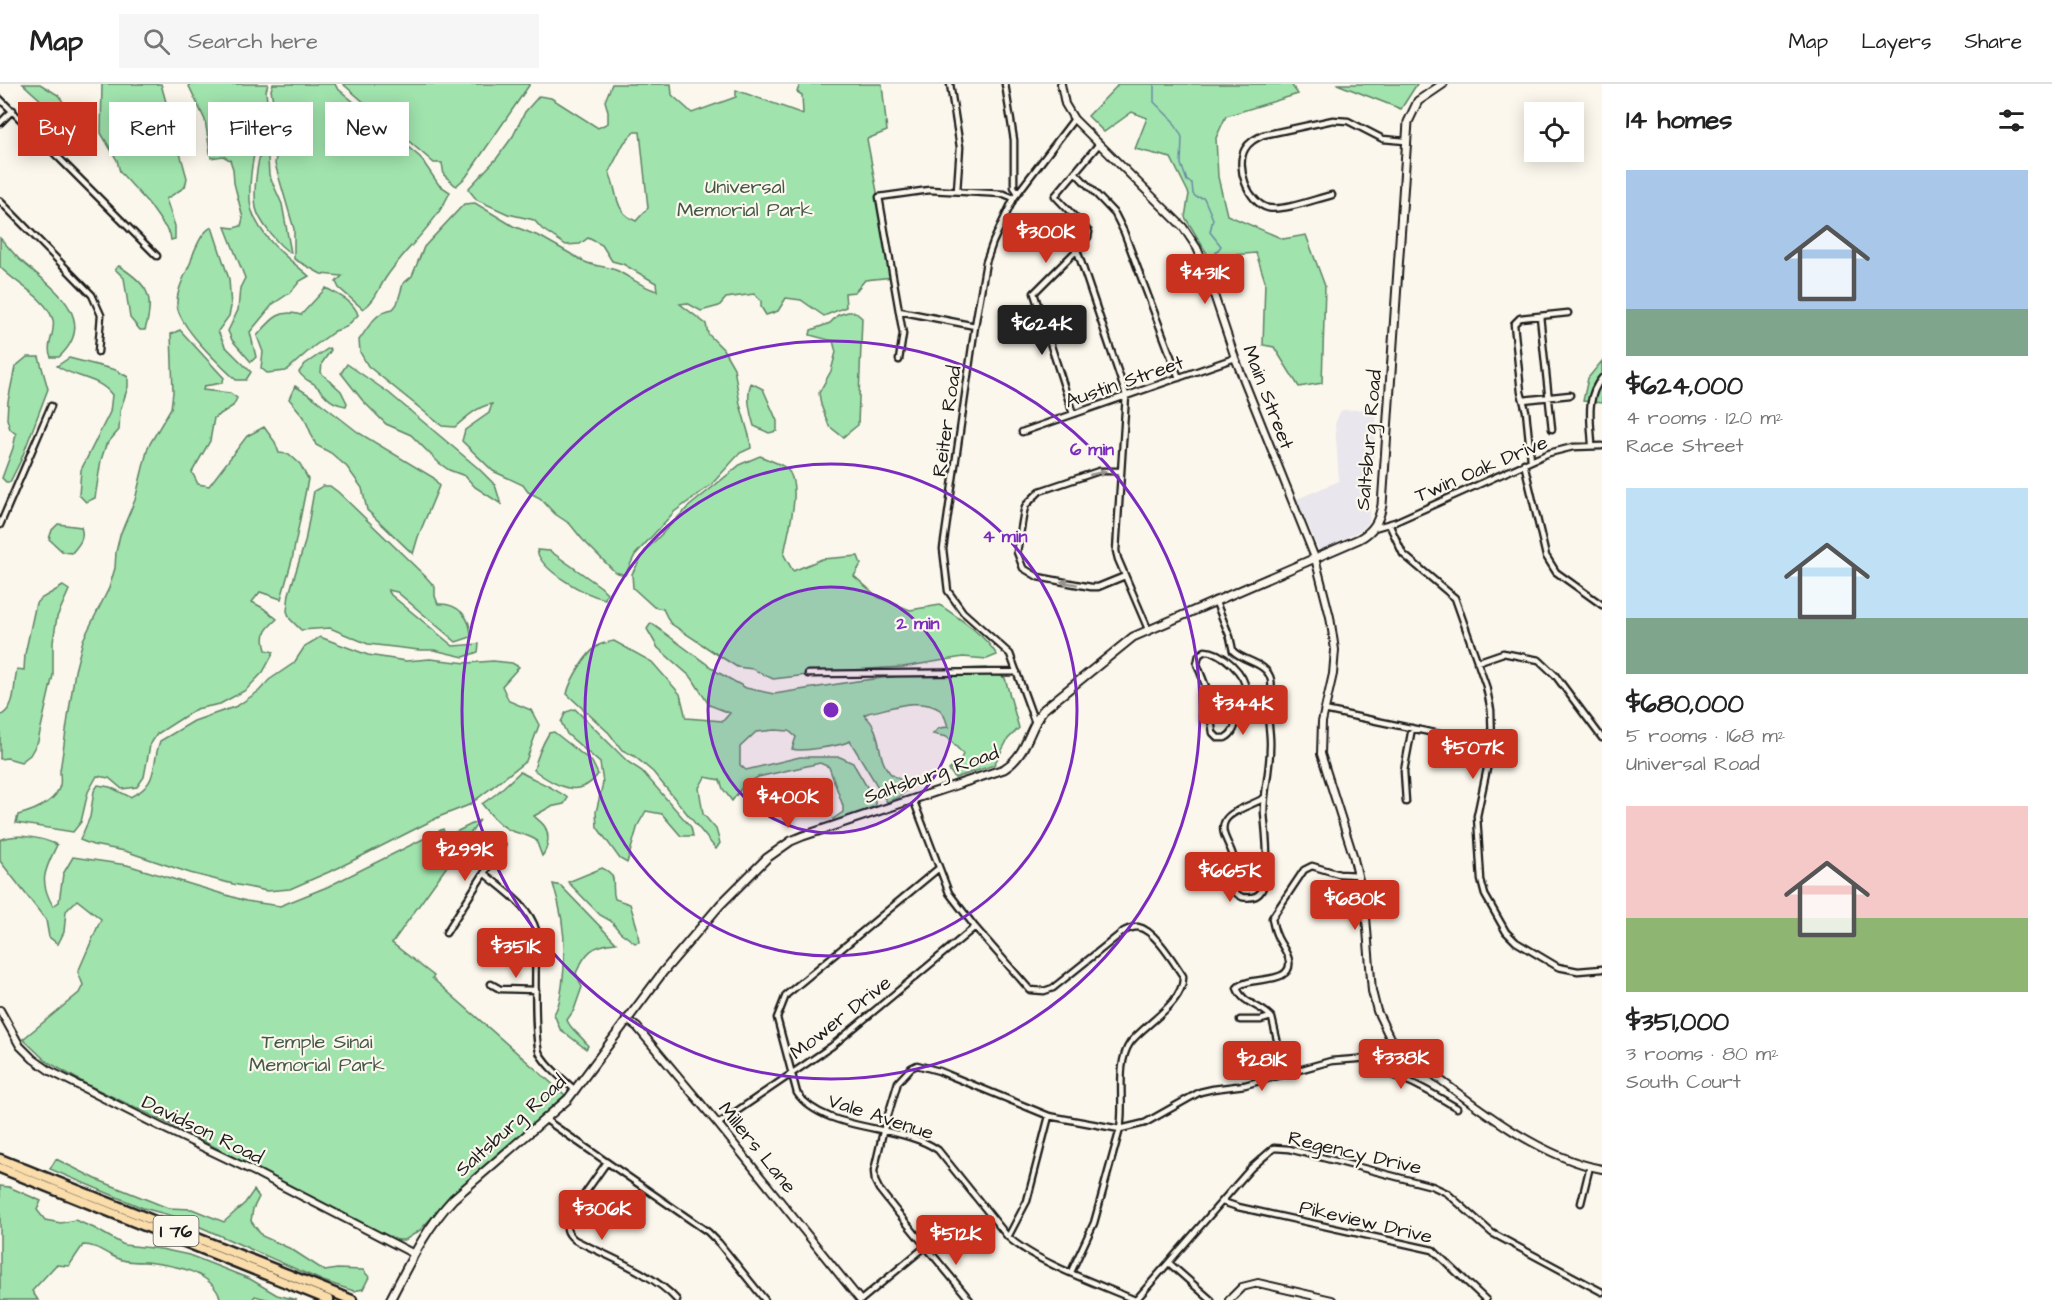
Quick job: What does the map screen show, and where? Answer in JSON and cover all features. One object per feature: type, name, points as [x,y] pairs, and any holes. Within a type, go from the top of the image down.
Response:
[{"type":"highway","name":"I 76","points":[[0,1159],[352,1300]]},
{"type":"highway","name":"I 76","points":[[0,1168],[329,1300]]},
{"type":"main road","name":"Saltsburg Road","points":[[390,1300],[430,1226],[453,1199],[546,1120],[575,1090],[626,1019],[720,905],[767,858],[803,836],[1010,766],[1023,751],[1043,710],[1123,644],[1148,629],[1361,538],[1374,528],[1382,505],[1405,141],[1408,122],[1415,105],[1422,97],[1443,84]]},
{"type":"street","points":[[950,84],[960,147],[957,192]]},
{"type":"street","points":[[1005,84],[1014,140],[1014,187],[1018,193]]},
{"type":"street","name":"Main Street","points":[[1061,84],[1065,104],[1074,119],[1183,227],[1197,248],[1236,358],[1315,558],[1330,617],[1335,650],[1333,674],[1324,710],[1321,754],[1358,875],[1365,905],[1372,991],[1377,1011],[1389,1036],[1405,1053],[1514,1131],[1557,1154],[1602,1169]]},
{"type":"street","points":[[0,99],[157,256]]},
{"type":"street","points":[[0,123],[13,110]]},
{"type":"street","name":"Reiter Road","points":[[1035,723],[1010,654],[953,601],[945,579],[944,549],[986,262],[1014,198],[1074,119]]},
{"type":"street","points":[[1332,195],[1277,208],[1266,207],[1251,196],[1246,187],[1242,165],[1244,150],[1253,140],[1263,135],[1333,120],[1348,121],[1379,138],[1405,141]]},
{"type":"street","points":[[1073,414],[1034,293],[1088,237],[1089,232],[1055,196],[1099,144]]},
{"type":"street","points":[[1075,172],[1115,214],[1124,232],[1179,378]]},
{"type":"street","points":[[899,360],[903,334],[879,197],[929,190],[1004,194],[1014,198]]},
{"type":"street","points":[[0,201],[92,295],[101,315],[98,352]]},
{"type":"street","points":[[1077,250],[1126,395],[1116,551],[1148,629]]},
{"type":"street","points":[[899,311],[975,326]]},
{"type":"street","points":[[1531,460],[1514,324],[1520,318],[1568,313]]},
{"type":"street","points":[[1540,316],[1552,429]]},
{"type":"street","name":"Austin Street","points":[[1022,432],[1236,358]]},
{"type":"street","points":[[1592,445],[1591,399],[1593,389],[1602,378]]},
{"type":"street","points":[[1523,400],[1569,394]]},
{"type":"street","points":[[1,522],[51,406]]},
{"type":"street","name":"Twin Oak Drive","points":[[1374,528],[1389,524],[1550,453],[1592,445],[1602,446]]},
{"type":"street","points":[[1524,463],[1546,556],[1556,572],[1602,605]]},
{"type":"street","points":[[1121,471],[1099,471],[1040,491],[1026,505],[1017,552],[1023,568],[1038,577],[1098,587],[1125,576]]},
{"type":"street","points":[[1389,524],[1403,554],[1455,598],[1486,686],[1491,710],[1492,745],[1477,816],[1481,880],[1485,895],[1506,932],[1516,942],[1558,967],[1578,971],[1602,969]]},
{"type":"street","points":[[1215,600],[1232,648],[1245,660],[1260,665],[1270,678],[1268,721],[1270,747],[1264,798],[1267,860],[1260,893],[1248,898],[1238,894],[1232,886],[1233,856],[1223,830],[1225,821],[1231,814],[1264,798]]},
{"type":"street","points":[[1222,656],[1232,648]]},
{"type":"street","points":[[1205,651],[1215,652],[1222,656],[1241,676],[1246,691],[1233,732],[1229,737],[1222,739],[1212,730],[1209,698],[1196,661],[1205,651]]},
{"type":"street","points":[[1477,662],[1503,653],[1539,660],[1555,675],[1602,738]]},
{"type":"street","points":[[808,674],[1017,672]]},
{"type":"street","points":[[1324,710],[1492,745]]},
{"type":"street","points":[[1406,802],[1404,771],[1412,728]]},
{"type":"street","points":[[913,799],[949,892],[975,927],[1030,990],[1037,992],[1053,988],[1124,931],[1133,927],[1147,931],[1183,976],[1182,987],[1174,1000],[1136,1036],[1121,1063],[1122,1117],[1120,1129],[1094,1223],[1071,1272]]},
{"type":"street","points":[[1253,804],[1264,811]]},
{"type":"street","points":[[446,933],[502,845]]},
{"type":"street","points":[[1285,1074],[1271,1017],[1244,1000],[1237,988],[1244,982],[1272,979],[1288,970],[1289,960],[1275,934],[1272,918],[1307,867],[1312,866],[1339,874],[1358,875]]},
{"type":"street","name":"Vale Avenue","points":[[939,867],[786,995],[777,1018],[797,1093],[803,1102],[823,1114],[883,1132],[921,1140],[938,1150],[1008,1237],[1025,1251],[1136,1300]]},
{"type":"street","points":[[484,873],[527,911],[534,922],[539,1053],[550,1067],[575,1090]]},
{"type":"street","name":"Mower Drive","points":[[718,1124],[832,1046],[975,927]]},
{"type":"street","points":[[490,984],[500,989],[536,990]]},
{"type":"street","name":"Davidson Road","points":[[0,1010],[20,1046],[50,1071],[257,1173],[414,1254]]},
{"type":"street","points":[[1240,1020],[1261,1020],[1271,1017]]},
{"type":"street","name":"Millers Lane","points":[[626,1019],[637,1027],[861,1300]]},
{"type":"street","points":[[970,1300],[877,1186],[874,1170],[898,1082],[904,1074],[917,1065],[939,1071],[1049,1116],[1120,1129],[1145,1123],[1200,1092],[1245,1085],[1331,1062],[1396,1056],[1405,1053]]},
{"type":"street","points":[[1367,1059],[1372,1070],[1393,1074],[1427,1090],[1457,1108]]},
{"type":"street","points":[[1008,1237],[1027,1201],[1049,1116]]},
{"type":"street","points":[[546,1120],[708,1232],[765,1300]]},
{"type":"street","name":"Regency Drive","points":[[1136,1300],[1251,1168],[1274,1148],[1289,1149],[1432,1186],[1447,1193],[1492,1233],[1602,1292]]},
{"type":"street","points":[[607,1162],[569,1216],[567,1231],[575,1240],[655,1281],[677,1300]]},
{"type":"street","points":[[1581,1203],[1590,1166]]},
{"type":"street","name":"Pikeview Drive","points":[[1222,1202],[1433,1250],[1486,1300]]},
{"type":"street","points":[[861,1300],[925,1247]]},
{"type":"street","points":[[1169,1263],[1210,1300]]},
{"type":"street","points":[[1229,1300],[1242,1287],[1257,1283],[1332,1300]]},
{"type":"shaded area","points":[[1377,409],[1369,522],[1362,529],[1320,552],[1297,499],[1339,481],[1335,424],[1340,412]]},
{"type":"green space","points":[[23,84],[40,84],[58,95],[63,102],[43,102]]},
{"type":"green space","points":[[102,84],[161,84],[166,102],[109,102],[109,146],[101,133]]},
{"type":"green space","points":[[188,84],[268,84],[267,102],[208,102],[208,139],[205,120]]},
{"type":"green space","points":[[273,84],[335,84],[354,102],[325,102],[325,156],[409,156],[409,148],[420,157],[439,185],[450,192],[436,216],[363,309],[339,288],[336,282],[342,276],[321,274],[294,259],[294,229],[275,164],[276,156],[313,156],[313,102],[273,102],[271,90]]},
{"type":"green space","points":[[343,84],[530,84],[466,177],[456,186],[444,175],[442,163],[434,163],[409,141],[409,102],[364,102]]},
{"type":"green space","name":"Universal Memorial Park","points":[[612,84],[671,84],[672,95],[692,113],[736,97],[736,90],[803,114],[802,95],[797,92],[800,84],[882,84],[887,131],[867,139],[893,277],[865,280],[855,292],[845,293],[846,307],[824,316],[801,300],[786,298],[778,311],[766,315],[761,307],[761,301],[754,294],[726,298],[719,306],[701,311],[687,303],[680,304],[706,324],[708,334],[723,349],[734,368],[751,448],[740,453],[711,485],[674,512],[635,555],[625,575],[615,572],[570,524],[555,514],[540,498],[528,492],[523,485],[493,471],[462,441],[465,430],[489,413],[492,404],[467,416],[455,427],[442,426],[368,366],[360,352],[359,340],[377,317],[393,309],[397,304],[403,284],[412,276],[424,247],[464,204],[475,203],[513,226],[541,237],[585,262],[618,271],[657,291],[656,283],[623,264],[612,261],[602,245],[588,238],[580,244],[566,245],[542,229],[534,220],[508,214],[477,200],[468,189],[497,158],[513,136],[525,112],[539,96],[551,98],[598,128],[608,123],[605,101]],"holes":[[[634,132],[640,132],[648,208],[636,221],[623,212],[609,172],[624,143]]]},
{"type":"green space","points":[[1117,84],[1291,84],[1298,94],[1226,116],[1216,138],[1218,177],[1227,215],[1283,239],[1306,235],[1325,286],[1322,383],[1299,387],[1274,347],[1263,345],[1265,281],[1256,253],[1209,257],[1185,217],[1189,194],[1171,158],[1135,149],[1147,118],[1132,112],[1104,132],[1088,116]]},
{"type":"green space","points":[[1337,84],[1417,84],[1401,109]]},
{"type":"green space","points":[[115,156],[181,156],[187,178],[185,187],[166,199],[175,226],[175,239],[171,240],[170,234],[149,204],[120,172]]},
{"type":"green space","points":[[223,156],[254,156],[250,198],[256,221],[269,240],[309,276],[273,304],[250,332],[256,357],[251,362],[232,340],[228,331],[238,310],[240,288],[245,278],[225,227],[241,226],[243,218],[230,160]]},
{"type":"green space","points":[[260,156],[268,156],[269,175],[282,204],[291,253],[270,233],[256,208],[255,190]]},
{"type":"green space","points":[[212,227],[229,279],[231,307],[229,316],[218,331],[225,346],[251,372],[246,380],[236,380],[201,345],[179,314],[177,305],[180,288],[196,246],[205,232]]},
{"type":"green space","points":[[0,238],[19,259],[55,290],[66,302],[73,315],[75,328],[71,342],[59,357],[51,357],[49,352],[54,325],[44,304],[0,267]]},
{"type":"green space","points":[[119,266],[137,279],[147,293],[149,309],[145,330],[140,330],[130,318],[124,278],[115,269]]},
{"type":"green space","points":[[326,288],[349,302],[358,315],[346,327],[335,331],[313,347],[286,371],[267,373],[261,368],[263,352],[257,336],[271,320],[281,314],[301,315]]},
{"type":"green space","points":[[855,312],[862,318],[858,425],[843,437],[829,426],[819,393],[831,371],[836,352],[833,341],[810,335],[811,330],[830,323],[838,315]]},
{"type":"green space","points":[[180,330],[224,378],[222,383],[204,386],[203,390],[230,393],[237,398],[233,406],[214,418],[210,441],[192,472],[198,484],[209,486],[247,436],[264,427],[275,442],[279,453],[289,454],[300,464],[308,479],[292,560],[281,599],[260,592],[252,602],[277,619],[264,635],[266,650],[274,652],[263,672],[246,690],[220,704],[196,709],[157,734],[150,745],[144,777],[137,787],[122,789],[109,778],[97,776],[88,792],[81,822],[73,832],[16,823],[18,815],[37,808],[54,797],[60,785],[60,771],[75,671],[83,640],[109,588],[115,568],[120,535],[135,500],[148,447],[171,408],[173,392],[171,334]]},
{"type":"green space","points":[[329,348],[331,350],[322,363],[321,373],[341,391],[347,403],[346,406],[331,401],[299,372],[305,364]]},
{"type":"green space","points":[[27,357],[39,357],[48,389],[21,460],[10,482],[6,482],[2,478],[16,434],[10,429],[7,419],[8,401],[15,367]]},
{"type":"green space","points":[[69,358],[116,370],[128,377],[128,387],[120,411],[119,430],[106,445],[101,460],[95,498],[86,502],[79,495],[81,470],[110,412],[112,395],[107,389],[93,381],[57,366]]},
{"type":"green space","points":[[1602,361],[1602,403],[1583,401],[1588,378]]},
{"type":"green space","points":[[347,364],[389,393],[478,468],[495,485],[501,504],[475,487],[465,476],[439,463],[411,435],[386,424],[363,401],[341,373]]},
{"type":"green space","points":[[751,383],[763,389],[777,421],[777,431],[769,433],[754,426],[749,399]]},
{"type":"green space","points":[[295,386],[359,433],[434,478],[439,486],[413,554],[367,510],[362,488],[347,467],[331,453],[316,445],[304,417],[289,399]]},
{"type":"green space","points":[[760,456],[786,468],[794,485],[793,510],[784,555],[793,571],[822,559],[858,556],[861,564],[854,576],[878,597],[910,610],[940,605],[979,634],[997,655],[987,659],[963,657],[903,667],[773,679],[753,669],[737,667],[670,623],[663,609],[654,607],[633,588],[632,574],[645,551],[687,508],[741,464]]},
{"type":"green space","points":[[323,486],[330,486],[338,492],[426,577],[435,587],[438,604],[452,606],[462,613],[469,623],[471,637],[456,642],[397,592],[388,590],[391,595],[453,646],[479,644],[478,652],[464,657],[434,650],[368,644],[330,628],[301,630],[290,619],[287,611],[289,594],[305,542],[314,491]]},
{"type":"green space","points":[[58,524],[81,527],[82,538],[72,553],[63,552],[49,539],[52,530]]},
{"type":"green space","points":[[537,550],[550,551],[601,587],[607,593],[605,599],[587,593],[555,574],[540,558]]},
{"type":"green space","points":[[63,586],[69,590],[57,617],[53,642],[53,675],[38,741],[30,755],[21,762],[7,758],[0,759],[0,716],[12,702],[17,669],[24,670],[25,654],[36,603]]},
{"type":"green space","points":[[651,623],[719,673],[746,688],[774,694],[857,681],[986,668],[1005,678],[1019,728],[1008,739],[994,765],[955,778],[949,770],[960,761],[963,754],[947,737],[933,734],[939,728],[948,727],[940,710],[932,706],[914,704],[864,715],[870,721],[877,736],[885,767],[907,783],[908,789],[899,797],[887,802],[850,741],[821,748],[797,750],[792,749],[796,737],[789,731],[756,732],[740,747],[740,765],[746,770],[800,757],[840,757],[853,763],[876,806],[834,822],[833,819],[843,812],[843,806],[829,767],[820,763],[758,777],[743,786],[732,801],[723,789],[720,780],[705,777],[699,788],[703,814],[716,829],[720,843],[716,849],[653,772],[634,756],[622,750],[609,733],[567,694],[575,674],[589,654],[599,645],[614,641],[652,662],[680,694],[686,718],[723,721],[730,713],[709,705],[692,678],[658,648],[647,629]]},
{"type":"green space","points":[[320,637],[368,655],[406,661],[430,659],[467,663],[493,661],[512,663],[519,667],[502,686],[509,701],[531,710],[539,725],[526,761],[469,805],[441,816],[338,868],[290,889],[267,891],[233,884],[190,873],[125,851],[80,840],[90,817],[94,791],[98,785],[110,787],[130,797],[139,792],[150,781],[160,741],[194,721],[237,706],[294,663],[305,646]]},
{"type":"green space","points":[[575,709],[628,762],[642,771],[691,827],[693,836],[681,836],[662,814],[646,811],[638,825],[627,863],[620,859],[597,827],[596,812],[603,783],[600,763],[567,734],[561,722],[566,712]]},
{"type":"green space","points":[[554,732],[592,762],[598,774],[591,782],[583,787],[567,788],[550,781],[534,770],[544,742],[549,733]]},
{"type":"green space","points":[[520,772],[568,798],[564,804],[550,807],[534,816],[547,830],[547,846],[542,856],[536,840],[504,826],[482,804]]},
{"type":"green space","name":"Temple Sinai Memorial Park","points":[[480,820],[392,943],[434,976],[432,978],[565,1095],[454,1194],[419,1231],[405,1240],[394,1240],[186,1132],[86,1084],[46,1061],[23,1039],[79,993],[83,985],[78,972],[101,919],[77,900],[66,911],[64,932],[58,944],[49,937],[46,920],[0,861],[0,840],[29,837],[57,845],[45,875],[48,897],[53,906],[59,902],[63,874],[73,857],[127,865],[246,901],[280,906],[327,887],[443,829],[446,837]]},
{"type":"green space","points":[[602,868],[613,877],[615,899],[630,904],[639,942],[635,943],[620,932],[568,882]]},
{"type":"green space","points":[[553,884],[561,886],[616,943],[591,951],[576,973],[582,987],[574,1010],[567,1020],[586,1042],[588,1046],[586,1049],[560,1029],[554,1014],[559,1004],[562,987],[565,948],[560,910]]},
{"type":"green space","points":[[56,1159],[98,1180],[168,1208],[192,1209],[224,1222],[245,1203],[254,1190],[259,1197],[253,1209],[251,1221],[262,1236],[291,1249],[325,1271],[363,1270],[369,1277],[363,1289],[354,1291],[323,1281],[180,1218],[143,1208],[50,1169]]},
{"type":"green space","points":[[0,1186],[9,1187],[41,1201],[37,1210],[45,1220],[61,1223],[75,1220],[124,1245],[189,1255],[250,1279],[277,1295],[297,1300],[270,1300],[255,1296],[252,1300],[221,1300],[209,1282],[190,1271],[167,1265],[125,1261],[89,1245],[83,1245],[69,1266],[56,1265],[32,1291],[38,1300],[0,1300]]},
{"type":"waterway","points":[[1154,84],[1154,102],[1173,121],[1182,137],[1181,164],[1187,181],[1192,183],[1193,194],[1204,198],[1213,219],[1210,232],[1221,246],[1212,258]]}]
